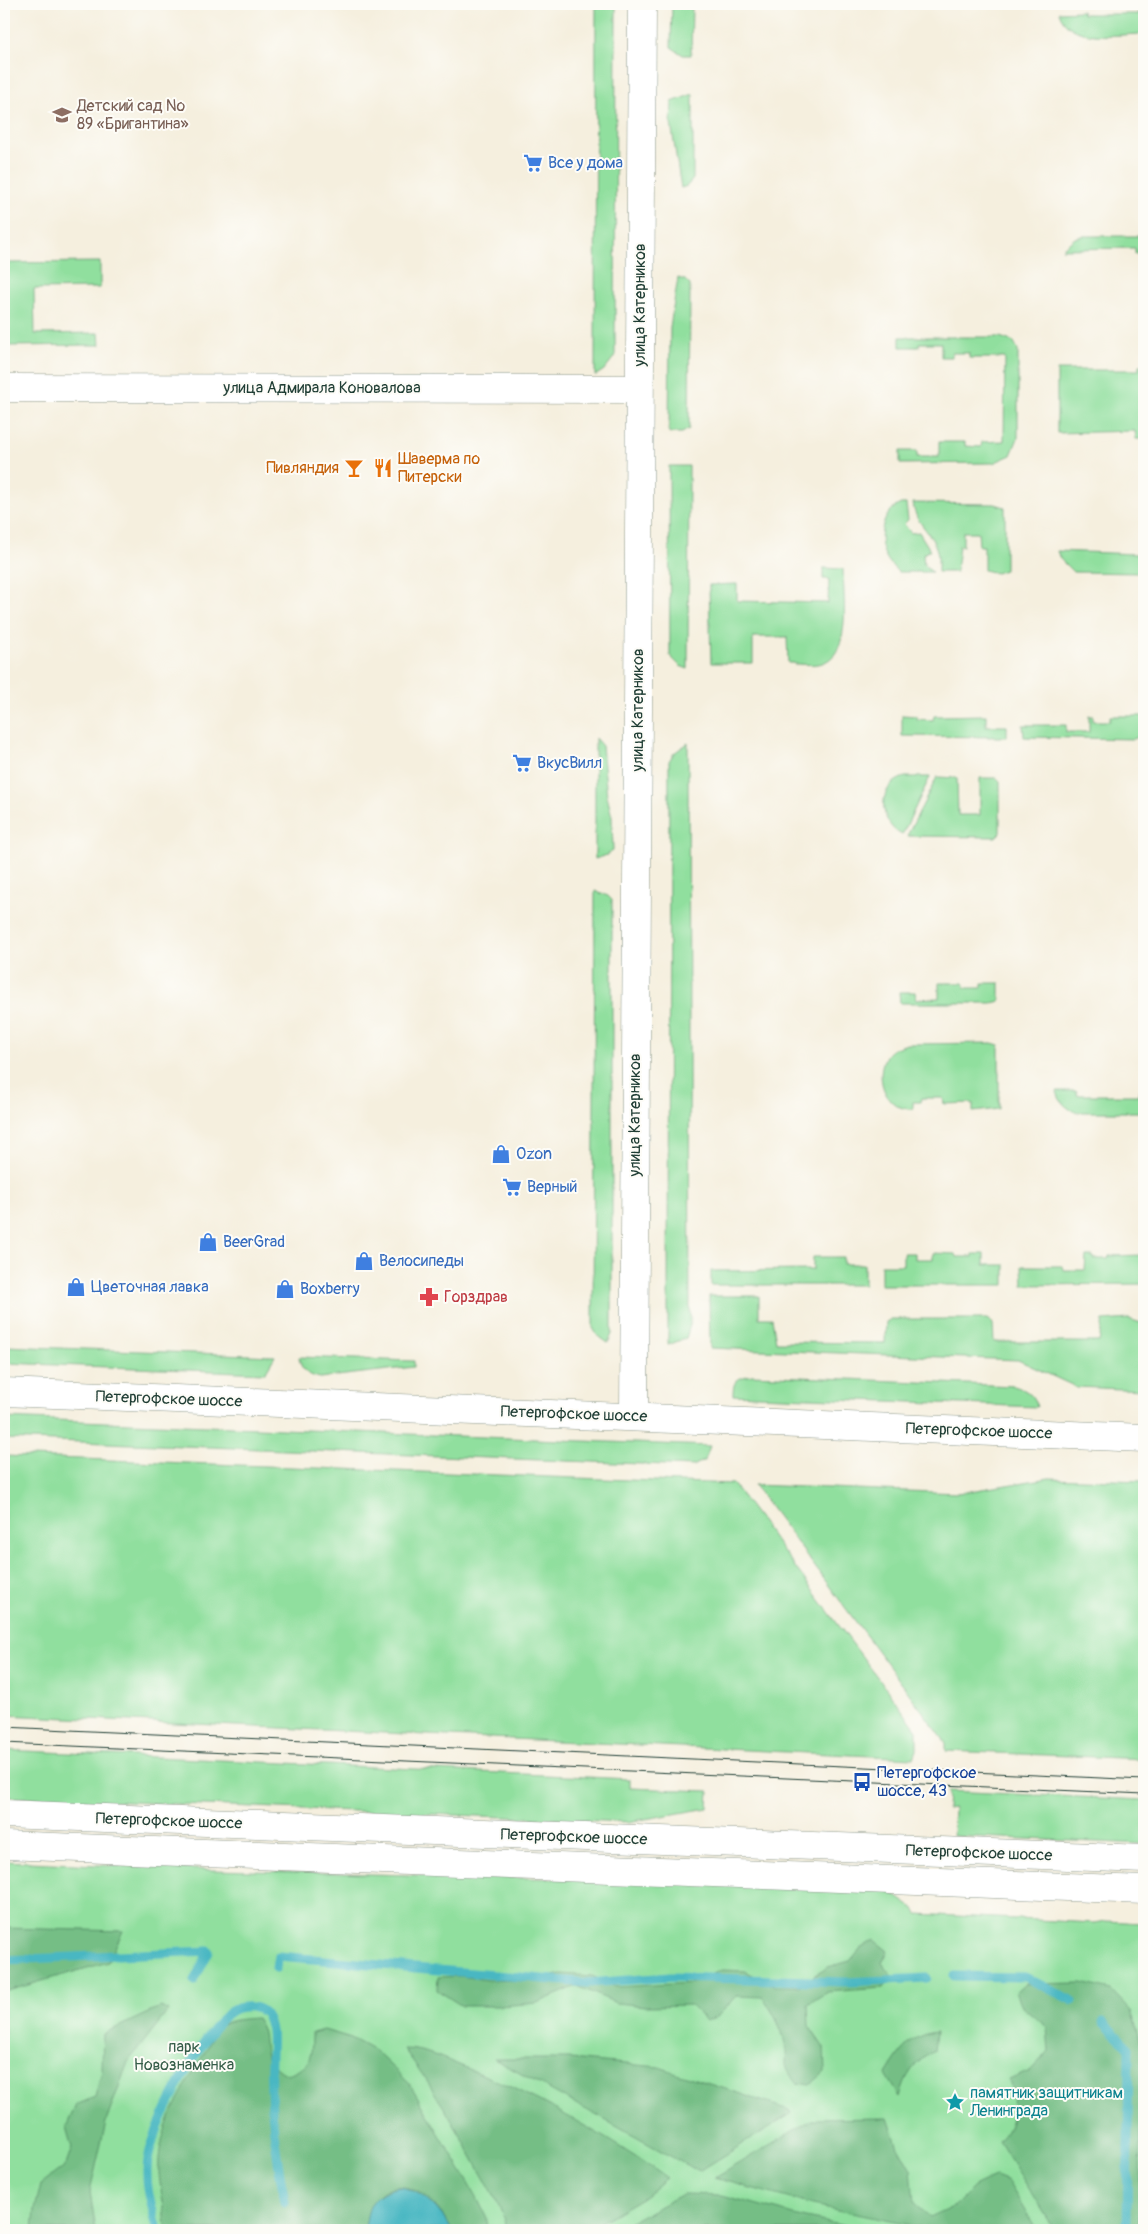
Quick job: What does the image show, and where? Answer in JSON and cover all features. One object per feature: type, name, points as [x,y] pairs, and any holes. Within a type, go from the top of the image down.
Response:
[{"type":"street","name":"улица Катерников","points":[[634,1416],[642,4]]},
{"type":"street","name":"улица Адмирала Коновалова","points":[[4,388],[640,388]]},
{"type":"street","name":"Петергофское шоссе","points":[[4,1392],[1144,1438]]},
{"type":"street","name":"Петергофское шоссе","points":[[4,1814],[1144,1860]]},
{"type":"street","name":"Петергофское шоссе","points":[[4,1845],[1144,1890]]},
{"type":"green space","points":[[596,4],[616,4],[615,356],[604,370],[595,376]]},
{"type":"green space","points":[[672,4],[692,4],[691,55],[683,55],[671,47]]},
{"type":"green space","points":[[1144,8],[1144,34],[1095,35],[1083,33],[1073,29],[1064,22],[1059,12],[1082,11],[1083,14],[1139,14],[1139,9]]},
{"type":"green space","points":[[693,94],[693,179],[687,186],[681,188],[671,123],[672,102]]},
{"type":"green space","points":[[1083,236],[1144,236],[1144,254],[1135,254],[1135,248],[1062,249],[1075,238]]},
{"type":"green space","points":[[100,262],[100,288],[34,289],[35,334],[99,333],[100,345],[4,346],[4,263]]},
{"type":"green space","points":[[678,278],[685,280],[690,285],[689,429],[682,433],[669,433],[670,327]]},
{"type":"green space","points":[[900,337],[1000,337],[1014,342],[1018,350],[1018,438],[1011,455],[993,463],[900,464],[900,451],[917,451],[917,457],[939,457],[939,442],[965,442],[965,446],[981,447],[982,442],[1004,441],[1005,358],[969,358],[969,353],[952,353],[952,357],[941,357],[941,343],[919,343],[919,347],[900,347]]},
{"type":"green space","points":[[1139,365],[1144,365],[1144,439],[1136,439],[1135,431],[1057,433],[1057,370],[1139,370]]},
{"type":"green space","points":[[669,466],[689,466],[688,669],[680,666],[670,656]]},
{"type":"green space","points":[[913,503],[995,504],[1005,507],[1005,570],[996,573],[984,570],[984,546],[979,546],[978,532],[963,532],[963,546],[959,546],[956,572],[938,572],[936,548],[916,516]]},
{"type":"green space","points":[[901,504],[906,504],[908,520],[904,524],[911,533],[919,532],[930,550],[923,554],[924,565],[932,572],[898,572],[886,557],[881,543],[885,519],[894,508]]},
{"type":"green space","points":[[1138,549],[1144,549],[1144,573],[1073,572],[1060,559],[1057,551],[1137,554]]},
{"type":"green space","points":[[823,568],[843,569],[843,634],[834,656],[818,664],[788,663],[787,637],[753,637],[753,663],[711,663],[709,585],[737,584],[737,601],[828,603],[829,579],[823,579]]},
{"type":"green space","points":[[902,715],[917,716],[917,719],[933,720],[934,716],[986,715],[986,726],[1007,726],[1007,737],[902,736]]},
{"type":"green space","points":[[1089,716],[1093,716],[1093,721],[1110,721],[1110,716],[1144,716],[1144,734],[1134,739],[1024,737],[1023,725],[1066,725],[1066,732],[1089,732]]},
{"type":"green space","points":[[595,738],[602,746],[607,796],[612,817],[613,850],[607,855],[595,859]]},
{"type":"green space","points":[[688,743],[690,1325],[686,1338],[668,1345],[669,761],[674,753]]},
{"type":"green space","points":[[905,777],[930,777],[902,835],[888,822],[884,804],[889,788],[896,781]]},
{"type":"green space","points":[[937,777],[957,778],[958,815],[980,815],[980,778],[997,778],[1000,781],[1000,833],[996,837],[907,836]]},
{"type":"green space","points":[[595,891],[608,896],[612,900],[612,1334],[608,1343],[597,1335],[593,1328]]},
{"type":"green space","points":[[939,983],[964,983],[965,988],[982,988],[982,983],[1000,983],[1000,1001],[992,1003],[900,1003],[899,992],[915,992],[916,999],[939,998]]},
{"type":"green space","points":[[992,1043],[999,1045],[999,1109],[973,1112],[973,1103],[944,1104],[943,1098],[922,1098],[921,1102],[913,1102],[913,1109],[903,1108],[895,1104],[884,1090],[881,1072],[883,1063],[887,1054],[897,1047],[908,1044]]},
{"type":"green space","points":[[1139,1090],[1144,1090],[1144,1112],[1075,1112],[1063,1103],[1057,1091],[1077,1091],[1077,1095],[1138,1095]]},
{"type":"green space","points":[[903,1253],[915,1253],[915,1259],[933,1259],[933,1253],[956,1254],[957,1257],[973,1257],[973,1254],[984,1254],[984,1265],[1005,1265],[1005,1285],[881,1285],[881,1265],[903,1265]]},
{"type":"green space","points":[[1144,1255],[1144,1284],[1023,1285],[1022,1266],[1063,1266],[1064,1270],[1085,1270],[1086,1256],[1093,1256],[1093,1259],[1108,1259],[1109,1256]]},
{"type":"green space","points":[[813,1257],[843,1257],[843,1264],[864,1264],[864,1285],[711,1285],[711,1271],[813,1270]]},
{"type":"green space","points":[[709,1296],[759,1296],[759,1318],[772,1318],[776,1342],[885,1343],[886,1322],[891,1319],[987,1319],[993,1324],[994,1342],[1099,1342],[1103,1321],[1129,1319],[1144,1324],[1144,1390],[1076,1387],[1018,1360],[710,1348]]},
{"type":"green space","points":[[4,1346],[275,1356],[265,1373],[4,1363]]},
{"type":"green space","points":[[299,1357],[414,1361],[414,1367],[320,1378],[305,1372]]},
{"type":"green space","points":[[752,1375],[1014,1386],[1029,1393],[1037,1407],[733,1395],[735,1382],[743,1377]]},
{"type":"green space","points":[[4,1418],[710,1446],[705,1460],[693,1466],[4,1439]]},
{"type":"green space","points":[[4,1456],[733,1484],[917,1730],[917,1750],[914,1758],[4,1715]]},
{"type":"green space","points":[[1049,1478],[1144,1481],[1144,1759],[946,1751],[946,1743],[754,1485],[958,1493]]},
{"type":"green space","points":[[4,1750],[630,1779],[630,1788],[709,1791],[708,1808],[628,1822],[4,1797]]},
{"type":"green space","points":[[948,1791],[1144,1800],[1144,1844],[953,1836],[954,1808],[947,1809]]},
{"type":"green space","name":"парк Новознаменка","points":[[4,1861],[213,1870],[883,1887],[914,1909],[917,1914],[1095,1923],[1106,1921],[1144,1923],[1144,2230],[4,2230]]},
{"type":"green space","points":[[4,1928],[123,1931],[108,1962],[4,1992]]},
{"type":"green space","points":[[874,1940],[888,1951],[882,1963],[892,1975],[883,1988],[827,1992],[808,2004],[809,2026],[824,2048],[825,2072],[810,2085],[797,2083],[789,2072],[786,2064],[786,2051],[782,2031],[763,1997],[737,1996],[718,2016],[706,2021],[691,2005],[646,2006],[616,2003],[577,1986],[537,2003],[500,2006],[462,2006],[437,1990],[438,1977],[460,1976],[487,1980],[532,1981],[561,1974],[592,1976],[616,1987],[692,1983],[722,1970],[745,1971],[775,1986],[799,1986],[828,1967],[850,1961],[860,1949]]},
{"type":"green space","points":[[1081,1983],[1111,1990],[1131,2011],[1143,2047],[1139,2230],[1055,2230],[999,2141],[1009,2127],[1013,2112],[1013,2096],[1009,2080],[1030,2071],[1049,2051],[1047,2027],[1023,2008],[1016,1992],[1025,1984]]},
{"type":"green space","points":[[161,2007],[168,2011],[128,2062],[106,2122],[90,2192],[96,2230],[33,2230],[35,2209],[41,2184],[66,2165],[72,2148],[66,2127],[76,2105],[95,2097],[102,2070],[103,2034]]},
{"type":"green space","points":[[256,2018],[261,2027],[266,2055],[276,2068],[288,2075],[296,2072],[309,2060],[312,2033],[324,2030],[351,2038],[375,2051],[410,2084],[476,2196],[487,2218],[488,2230],[453,2230],[437,2208],[426,2197],[414,2190],[393,2187],[377,2197],[371,2206],[365,2230],[166,2230],[159,2176],[159,2158],[161,2144],[170,2118],[219,2027],[231,2021]]},
{"type":"green space","points":[[936,2032],[934,2051],[921,2060],[912,2070],[905,2082],[900,2097],[886,2074],[906,2046],[919,2037]]},
{"type":"green space","points":[[404,2049],[432,2054],[540,2101],[592,2130],[667,2178],[645,2196],[587,2230],[506,2230],[499,2205],[461,2136],[434,2092]]},
{"type":"green space","points":[[494,2059],[570,2059],[659,2067],[789,2110],[791,2114],[701,2170],[692,2168]]},
{"type":"green space","points":[[888,2118],[898,2147],[911,2170],[914,2203],[930,2217],[956,2205],[974,2187],[995,2177],[1008,2182],[1037,2230],[934,2230],[813,2205],[714,2178],[813,2119]]},
{"type":"green space","points":[[683,2194],[722,2195],[805,2218],[866,2230],[615,2230]]},
{"type":"water","points":[[401,2187],[418,2193],[431,2203],[453,2230],[365,2230],[370,2206],[378,2196],[384,2192]]},
{"type":"waterway","points":[[4,1960],[209,1951],[194,1981]]},
{"type":"waterway","points":[[276,1968],[278,1956],[588,1983],[670,1977],[847,1982],[927,1978]]},
{"type":"waterway","points":[[954,1976],[1025,1977],[1073,2001]]},
{"type":"waterway","points":[[158,2230],[149,2195],[147,2178],[148,2160],[152,2144],[169,2104],[192,2061],[216,2026],[227,2014],[239,2007],[259,2009],[265,2014],[270,2024],[272,2112],[285,2202]]},
{"type":"waterway","points":[[1103,2022],[1129,2048],[1127,2230]]},
{"type":"tram line","points":[[4,1727],[1144,1780]]},
{"type":"tram line","points":[[4,1743],[1144,1794]]},
{"type":"place","name":"Детский сад № 89 «Бригантина»","points":[[62,115]]},
{"type":"place","name":"Все у дома","points":[[533,163]]},
{"type":"place","name":"Пивляндия","points":[[354,468]]},
{"type":"place","name":"Шаверма по Питерски","points":[[383,468]]},
{"type":"place","name":"ВкусВилл","points":[[522,763]]},
{"type":"place","name":"Ozon","points":[[501,1154]]},
{"type":"place","name":"Верный","points":[[512,1187]]},
{"type":"place","name":"BeerGrad","points":[[208,1242]]},
{"type":"place","name":"Велосипеды","points":[[364,1261]]},
{"type":"place","name":"Цветочная лавка","points":[[76,1287]]},
{"type":"place","name":"Boxberry","points":[[285,1289]]},
{"type":"place","name":"Горздрав","points":[[429,1297]]},
{"type":"place","name":"Петергофское шоссе, 43","points":[[862,1782]]},
{"type":"place","name":"памятник защитникам Ленинграда","points":[[955,2102]]}]
